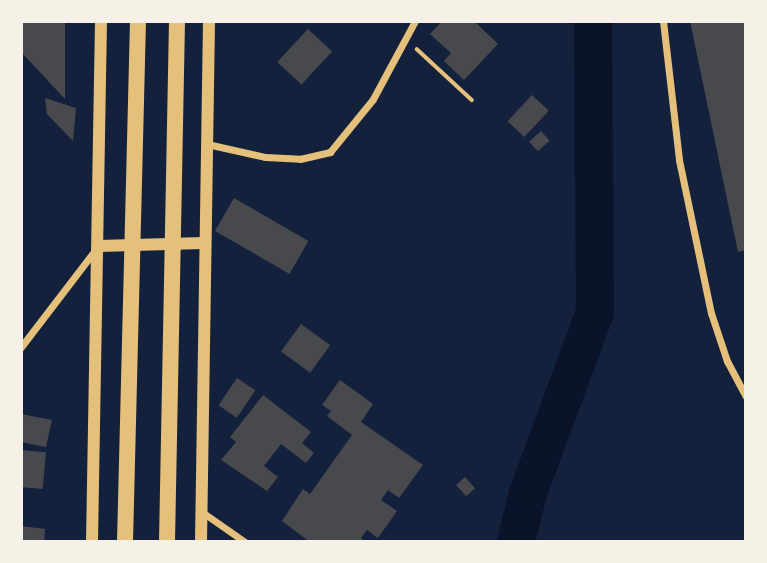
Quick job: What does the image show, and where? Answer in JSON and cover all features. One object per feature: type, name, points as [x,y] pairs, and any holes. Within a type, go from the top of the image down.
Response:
[{"type":"highway","points":[[125,542],[138,21]]},
{"type":"highway","points":[[167,542],[177,21]]},
{"type":"street","points":[[92,542],[101,21]]},
{"type":"street","points":[[201,542],[203,243],[209,21]]},
{"type":"street","points":[[207,144],[265,157],[300,159],[330,152],[373,99],[415,21]]},
{"type":"street","points":[[663,21],[679,160],[711,313],[727,362],[746,396]]},
{"type":"street","points":[[99,246],[203,243]]},
{"type":"street","points":[[21,347],[99,246]]},
{"type":"street","points":[[202,512],[245,542]]},
{"type":"path","points":[[407,40],[472,100]]},
{"type":"building","points":[[21,21],[65,21],[65,99],[21,52]]},
{"type":"building","points":[[442,21],[474,21],[498,44],[464,80],[444,61],[451,53],[430,34]]},
{"type":"building","points":[[690,21],[746,21],[746,250],[738,252]]},
{"type":"building","points":[[308,29],[332,52],[301,84],[277,62]]},
{"type":"building","points":[[532,95],[549,111],[524,137],[507,121]]},
{"type":"building","points":[[45,98],[76,108],[73,141],[47,114]]},
{"type":"building","points":[[541,131],[550,141],[538,151],[529,142]]},
{"type":"building","points":[[234,198],[308,241],[289,274],[215,231]]},
{"type":"building","points":[[301,324],[330,345],[310,373],[281,352]]},
{"type":"building","points":[[237,378],[255,390],[237,418],[219,405]]},
{"type":"building","points":[[340,380],[373,404],[361,422],[423,465],[399,498],[388,490],[381,500],[397,511],[378,538],[367,530],[361,538],[366,542],[310,542],[282,521],[303,489],[310,494],[352,435],[327,416],[331,411],[322,405]]},
{"type":"building","points":[[263,395],[311,432],[302,443],[314,453],[306,463],[281,444],[264,466],[278,477],[267,491],[221,460],[236,442],[230,437]]},
{"type":"building","points":[[21,414],[52,420],[46,447],[21,442]]},
{"type":"building","points":[[21,450],[46,452],[43,489],[21,487]]},
{"type":"building","points":[[465,477],[475,488],[466,496],[456,485]]},
{"type":"building","points":[[21,526],[45,529],[44,542],[21,542]]},
{"type":"waterway","points":[[516,542],[528,493],[595,312],[593,21]]}]
